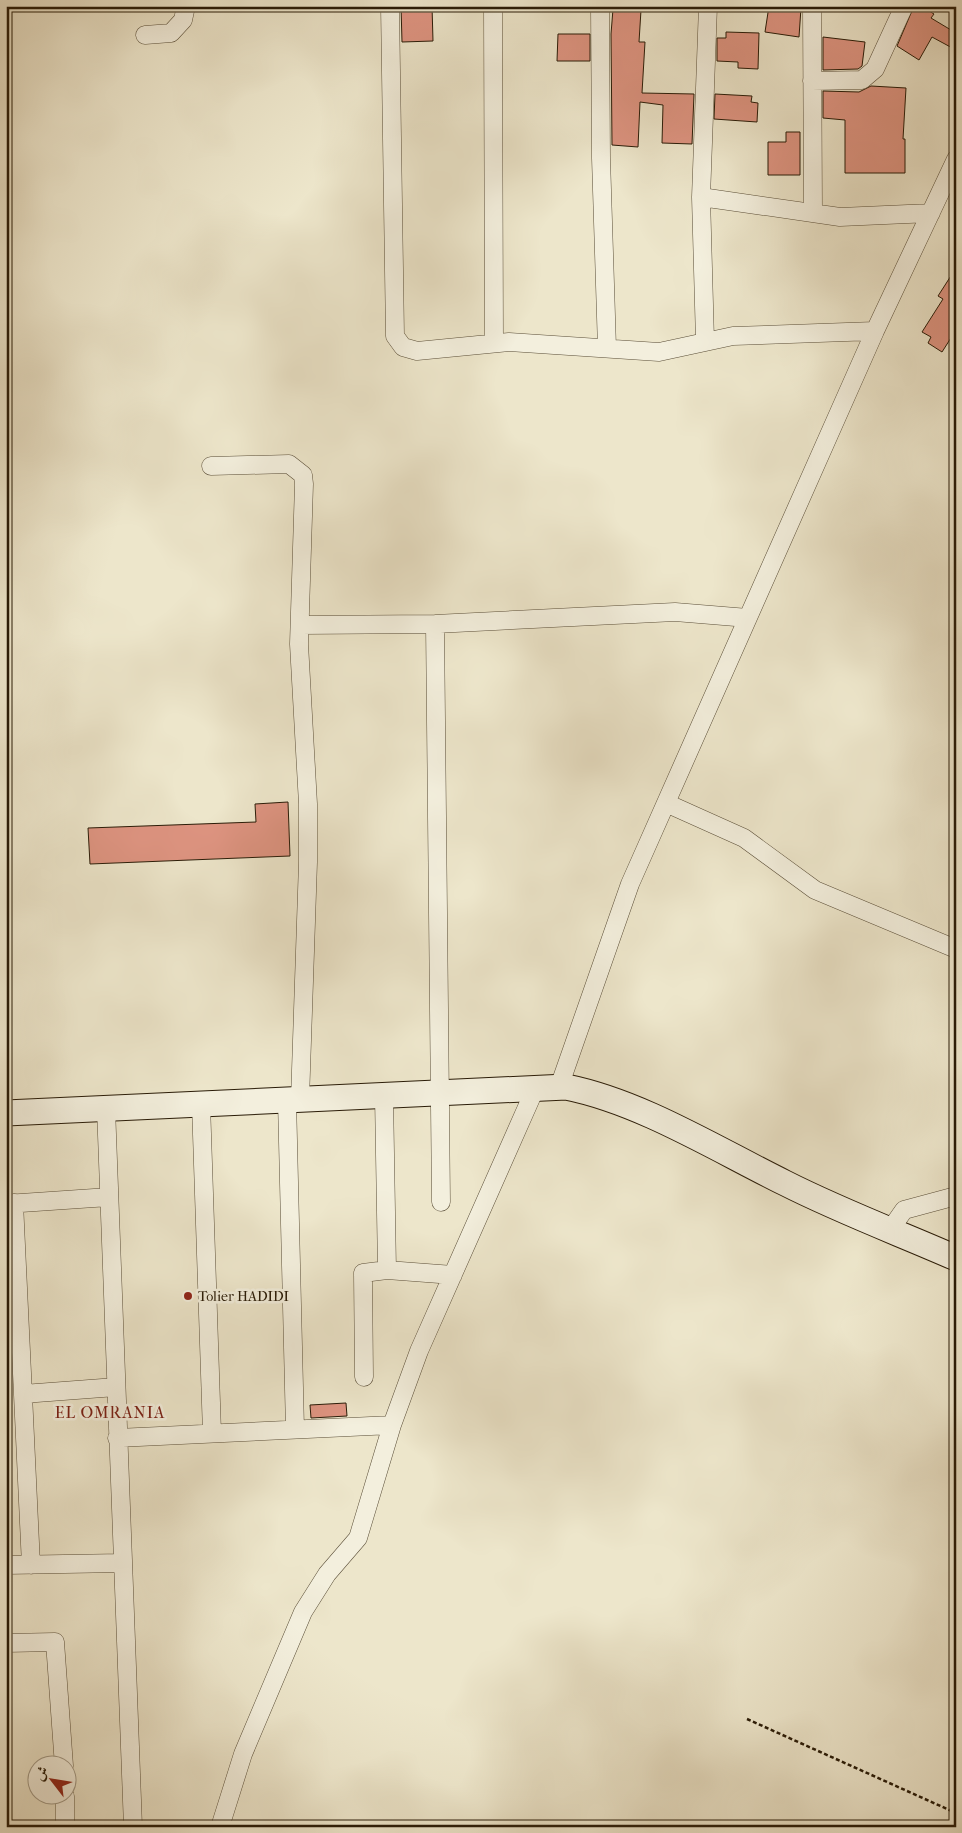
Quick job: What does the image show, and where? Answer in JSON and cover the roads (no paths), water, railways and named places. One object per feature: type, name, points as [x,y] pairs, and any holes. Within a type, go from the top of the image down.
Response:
[{"type":"street","points":[[145,35],[171,32],[183,20],[186,6]]},
{"type":"street","points":[[390,6],[395,336],[403,347],[416,351],[494,343],[660,352],[682,349],[705,341],[732,336],[875,331]]},
{"type":"street","points":[[493,6],[494,343]]},
{"type":"street","points":[[600,6],[601,158],[607,348]]},
{"type":"street","points":[[705,341],[701,197],[708,6]]},
{"type":"street","points":[[812,6],[812,213]]},
{"type":"street","points":[[812,81],[862,80],[875,69],[904,6]]},
{"type":"street","points":[[559,1087],[630,884],[875,331],[956,159]]},
{"type":"street","points":[[701,197],[840,217],[931,213]]},
{"type":"street","points":[[211,466],[289,464],[303,475],[300,626],[308,862],[294,1100],[295,1430]]},
{"type":"street","points":[[300,626],[435,624],[675,612],[748,618]]},
{"type":"street","points":[[435,624],[441,1202]]},
{"type":"street","points":[[666,803],[744,838],[815,890],[956,949]]},
{"type":"street","points":[[6,1113],[559,1087],[597,1093],[637,1109],[808,1194],[956,1258]]},
{"type":"street","points":[[220,1827],[243,1754],[303,1612],[327,1574],[358,1538],[392,1425],[419,1351],[535,1089]]},
{"type":"street","points":[[384,1096],[387,1270]]},
{"type":"street","points":[[201,1104],[212,1433]]},
{"type":"street","points":[[106,1108],[122,1563],[132,1754],[133,1827]]},
{"type":"street","points":[[890,1230],[904,1210],[956,1196]]},
{"type":"street","points":[[31,1565],[23,1394],[10,1204],[109,1198]]},
{"type":"street","points":[[364,1377],[363,1273],[387,1270],[453,1275]]},
{"type":"street","points":[[23,1394],[116,1387]]},
{"type":"street","points":[[118,1438],[392,1425]]},
{"type":"street","points":[[6,1565],[122,1563]]},
{"type":"street","points":[[6,1643],[55,1642],[63,1756]]},
{"type":"street","points":[[65,1806],[65,1827]]},
{"type":"place","name":"Tolier HADIDI","points":[[188,1296]]},
{"type":"district","name":"EL OMRANIA","points":[[110,1412]]}]
